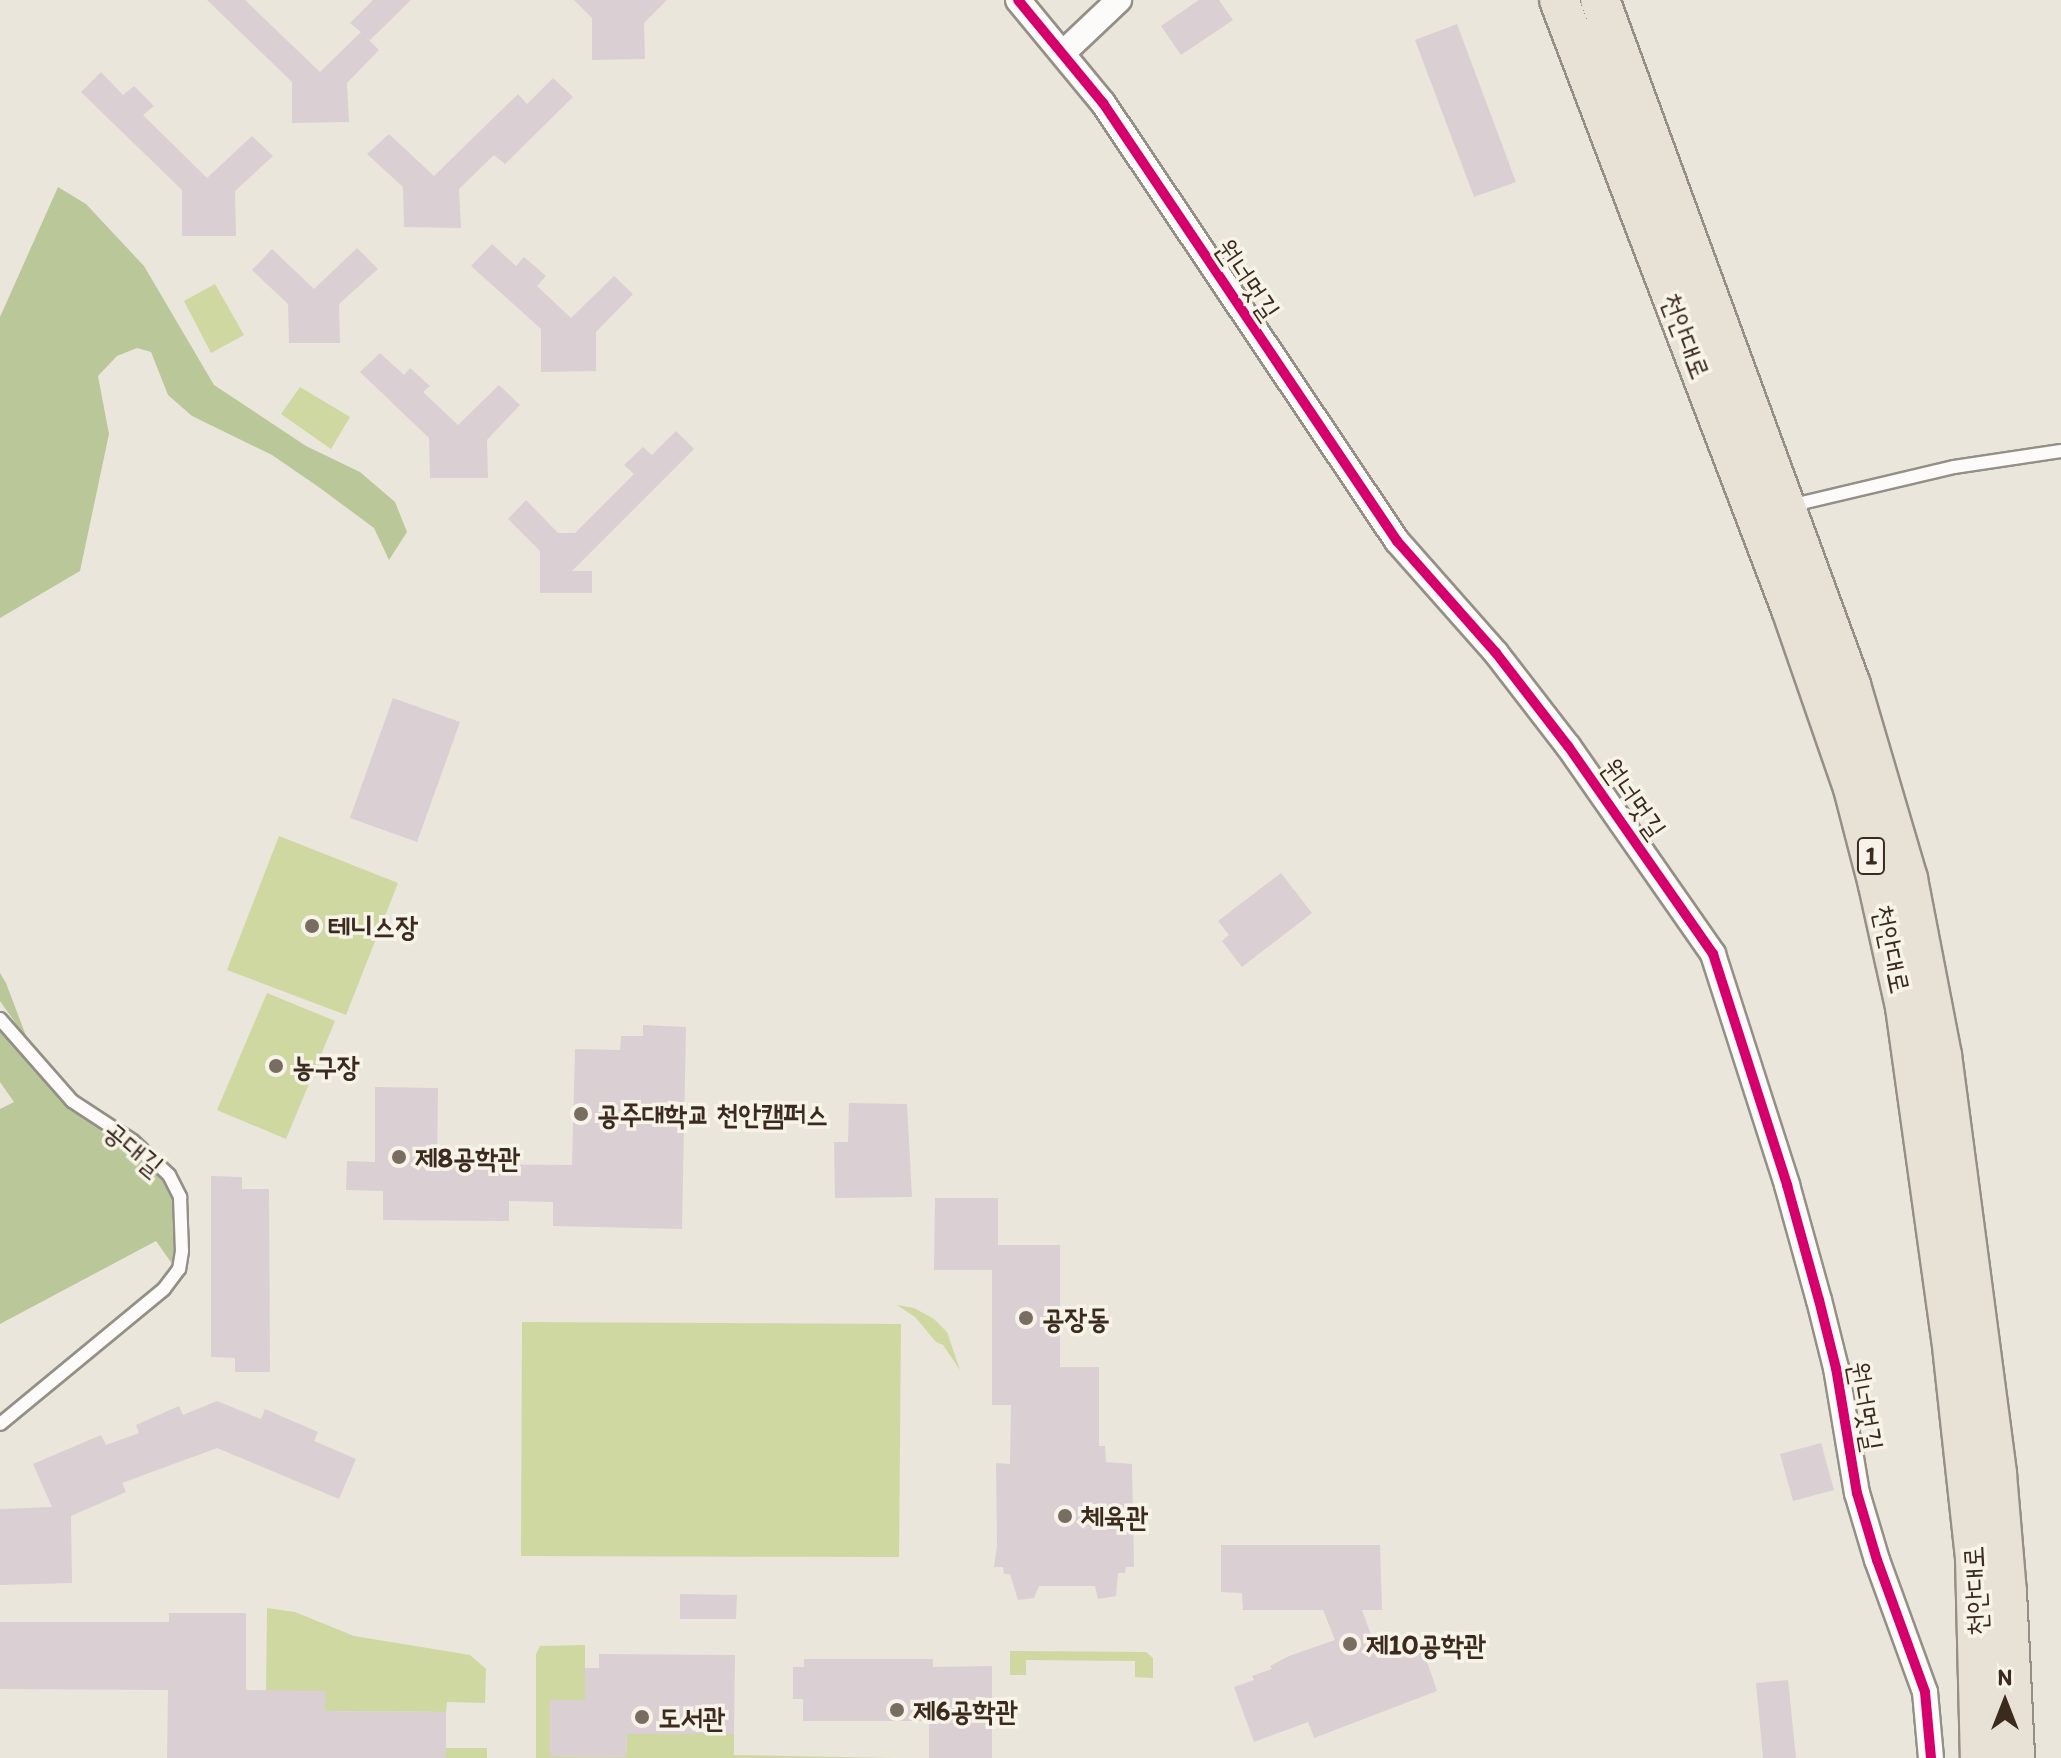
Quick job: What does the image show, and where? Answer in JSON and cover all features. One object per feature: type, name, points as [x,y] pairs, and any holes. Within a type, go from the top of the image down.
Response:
[{"type":"main road","name":"천안대로","points":[[1559,0],[1791,609],[1853,788],[1878,885],[1905,1007],[1951,1337],[1975,1558],[1980,1758]]},
{"type":"main road","name":"천안대로","points":[[1600,0],[1786,507],[1885,791],[1908,879],[1942,1055],[1997,1474],[2007,1592],[2015,1758]]},
{"type":"street","name":"원너멋길","points":[[1018,0],[1103,103],[1397,541],[1496,653],[1568,746],[1713,954],[1787,1185],[1819,1300],[1836,1368],[1857,1493],[1877,1560],[1925,1692],[1931,1758]]},
{"type":"street","points":[[1064,52],[1119,0]]},
{"type":"lane","points":[[1786,507],[1954,467],[2061,451]]},
{"type":"lane","name":"공대길","points":[[0,1019],[72,1101],[133,1141],[169,1175],[180,1197],[182,1251],[179,1269],[164,1289],[0,1424]]},
{"type":"green space","points":[[58,187],[86,204],[144,266],[214,385],[306,446],[360,472],[395,502],[407,532],[389,560],[374,528],[320,488],[272,455],[192,416],[168,395],[151,352],[137,348],[117,356],[98,376],[109,434],[80,571],[0,618],[0,317]]},
{"type":"green space","points":[[215,284],[244,335],[211,353],[184,301]]},
{"type":"green space","points":[[300,387],[350,417],[331,449],[281,414]]},
{"type":"green space","name":"테니스장","points":[[279,836],[398,883],[346,1015],[227,970]]},
{"type":"green space","points":[[0,973],[6,983],[28,1041],[0,1001]]},
{"type":"green space","name":"농구장","points":[[267,993],[335,1021],[286,1139],[217,1110]]},
{"type":"green space","points":[[0,1027],[70,1106],[115,1136],[173,1192],[177,1209],[175,1268],[156,1241],[0,1324],[0,1109],[14,1102],[0,1082]]},
{"type":"green space","points":[[897,1305],[914,1308],[934,1319],[947,1332],[960,1370],[943,1345],[936,1342],[915,1317]]},
{"type":"green space","points":[[522,1322],[901,1324],[899,1557],[521,1556]]},
{"type":"green space","points":[[267,1608],[295,1612],[354,1636],[470,1655],[486,1669],[485,1703],[447,1702],[446,1712],[325,1711],[325,1691],[266,1691]]},
{"type":"green space","points":[[585,1645],[585,1700],[550,1701],[551,1756],[626,1757],[627,1734],[734,1734],[734,1755],[895,1758],[536,1758],[536,1654],[540,1646]]},
{"type":"green space","points":[[1010,1651],[1146,1652],[1153,1658],[1153,1678],[1135,1677],[1135,1661],[1026,1660],[1026,1675],[1010,1675]]},
{"type":"green space","points":[[446,1748],[487,1748],[487,1758],[446,1758]]},
{"type":"building","points":[[207,0],[245,0],[320,72],[361,32],[350,23],[373,0],[411,0],[370,40],[367,38],[379,50],[347,83],[349,122],[292,123],[292,82]]},
{"type":"building","points":[[574,0],[667,0],[644,23],[645,59],[592,60],[592,18]]},
{"type":"building","points":[[1199,0],[1219,0],[1233,20],[1181,55],[1161,26]]},
{"type":"building","points":[[1457,24],[1516,182],[1474,197],[1415,40]]},
{"type":"building","points":[[101,72],[123,95],[134,86],[154,106],[143,115],[207,178],[252,136],[273,156],[235,191],[236,236],[182,236],[182,190],[81,92]]},
{"type":"building","points":[[553,78],[573,97],[505,164],[494,155],[459,189],[461,228],[404,227],[403,187],[367,154],[389,134],[434,176],[518,94],[527,104]]},
{"type":"building","points":[[492,244],[516,266],[524,257],[546,276],[537,286],[571,318],[614,276],[633,294],[596,332],[596,371],[541,372],[541,329],[471,266]]},
{"type":"building","points":[[357,248],[378,269],[339,304],[340,343],[289,343],[288,304],[252,270],[272,249],[314,289]]},
{"type":"building","points":[[380,353],[404,375],[410,368],[430,386],[423,392],[458,425],[499,385],[520,405],[487,440],[488,478],[430,478],[429,438],[360,372]]},
{"type":"building","points":[[676,431],[694,449],[572,571],[592,571],[592,593],[540,593],[540,551],[508,519],[526,500],[558,533],[575,533],[634,474],[624,465],[643,447],[652,455]]},
{"type":"building","points":[[393,698],[460,722],[417,842],[350,818]]},
{"type":"building","points":[[1281,873],[1312,913],[1242,967],[1222,941],[1229,935],[1218,921]]},
{"type":"building","points":[[643,1025],[686,1027],[682,1229],[553,1226],[553,1202],[509,1201],[509,1221],[383,1220],[383,1191],[346,1190],[347,1161],[375,1162],[375,1087],[438,1088],[437,1164],[572,1165],[575,1049],[620,1050],[621,1036],[643,1036]]},
{"type":"building","points":[[849,1103],[907,1104],[912,1197],[835,1198],[834,1142],[848,1142]]},
{"type":"building","points":[[211,1176],[242,1177],[242,1189],[269,1189],[270,1372],[235,1372],[235,1358],[211,1357]]},
{"type":"building","points":[[935,1198],[998,1198],[998,1245],[1060,1245],[1060,1367],[1099,1367],[1099,1446],[1105,1446],[1106,1462],[1132,1464],[1134,1567],[1126,1567],[1125,1573],[1118,1573],[1116,1596],[1098,1599],[1095,1586],[1039,1586],[1034,1598],[1018,1600],[1010,1574],[1004,1574],[1003,1567],[994,1567],[997,1546],[996,1463],[1010,1464],[1011,1405],[992,1405],[992,1270],[934,1270]]},
{"type":"building","points":[[217,1401],[261,1419],[265,1409],[318,1432],[314,1441],[356,1459],[339,1499],[217,1448],[122,1483],[126,1492],[71,1516],[72,1583],[0,1585],[0,1509],[52,1507],[33,1464],[101,1435],[106,1445],[139,1433],[136,1425],[179,1406],[183,1415]]},
{"type":"building","points":[[1821,1443],[1834,1490],[1793,1501],[1780,1454]]},
{"type":"building","name":"제10공학관","points":[[1221,1545],[1380,1545],[1382,1610],[1362,1610],[1377,1651],[1418,1636],[1437,1691],[1314,1738],[1308,1722],[1254,1742],[1234,1687],[1254,1680],[1252,1676],[1272,1669],[1270,1666],[1289,1656],[1335,1640],[1323,1610],[1243,1610],[1242,1593],[1221,1592]]},
{"type":"building","points":[[680,1594],[737,1595],[736,1619],[680,1619]]},
{"type":"building","points":[[169,1613],[246,1613],[246,1690],[325,1691],[325,1711],[446,1712],[446,1758],[167,1758],[168,1690],[0,1689],[0,1622],[169,1622]]},
{"type":"building","name":"도서관","points":[[599,1654],[735,1655],[734,1734],[627,1734],[626,1757],[550,1756],[550,1700],[585,1700],[585,1668],[599,1668]]},
{"type":"building","name":"제6공학관","points":[[804,1659],[933,1659],[933,1667],[992,1666],[992,1758],[929,1758],[929,1721],[803,1721],[803,1699],[793,1699],[793,1667],[804,1667]]},
{"type":"building","points":[[1788,1680],[1796,1758],[1763,1758],[1756,1683]]},
{"type":"cycle path","points":[[1018,0],[1103,103],[1397,541],[1496,653],[1568,746],[1713,954],[1787,1185],[1819,1300],[1836,1368],[1857,1493],[1877,1560],[1925,1692],[1931,1758]]},
{"type":"place","name":"테니스장","points":[[312,926]]},
{"type":"place","name":"농구장","points":[[276,1066]]},
{"type":"place","name":"공주대학교 천안캠퍼스","points":[[581,1114]]},
{"type":"place","name":"제8공학관","points":[[399,1157]]},
{"type":"place","name":"공장동","points":[[1026,1318]]},
{"type":"place","name":"체육관","points":[[1065,1516]]},
{"type":"place","name":"제10공학관","points":[[1350,1644]]},
{"type":"place","name":"제6공학관","points":[[897,1710]]},
{"type":"place","name":"도서관","points":[[642,1717]]}]
